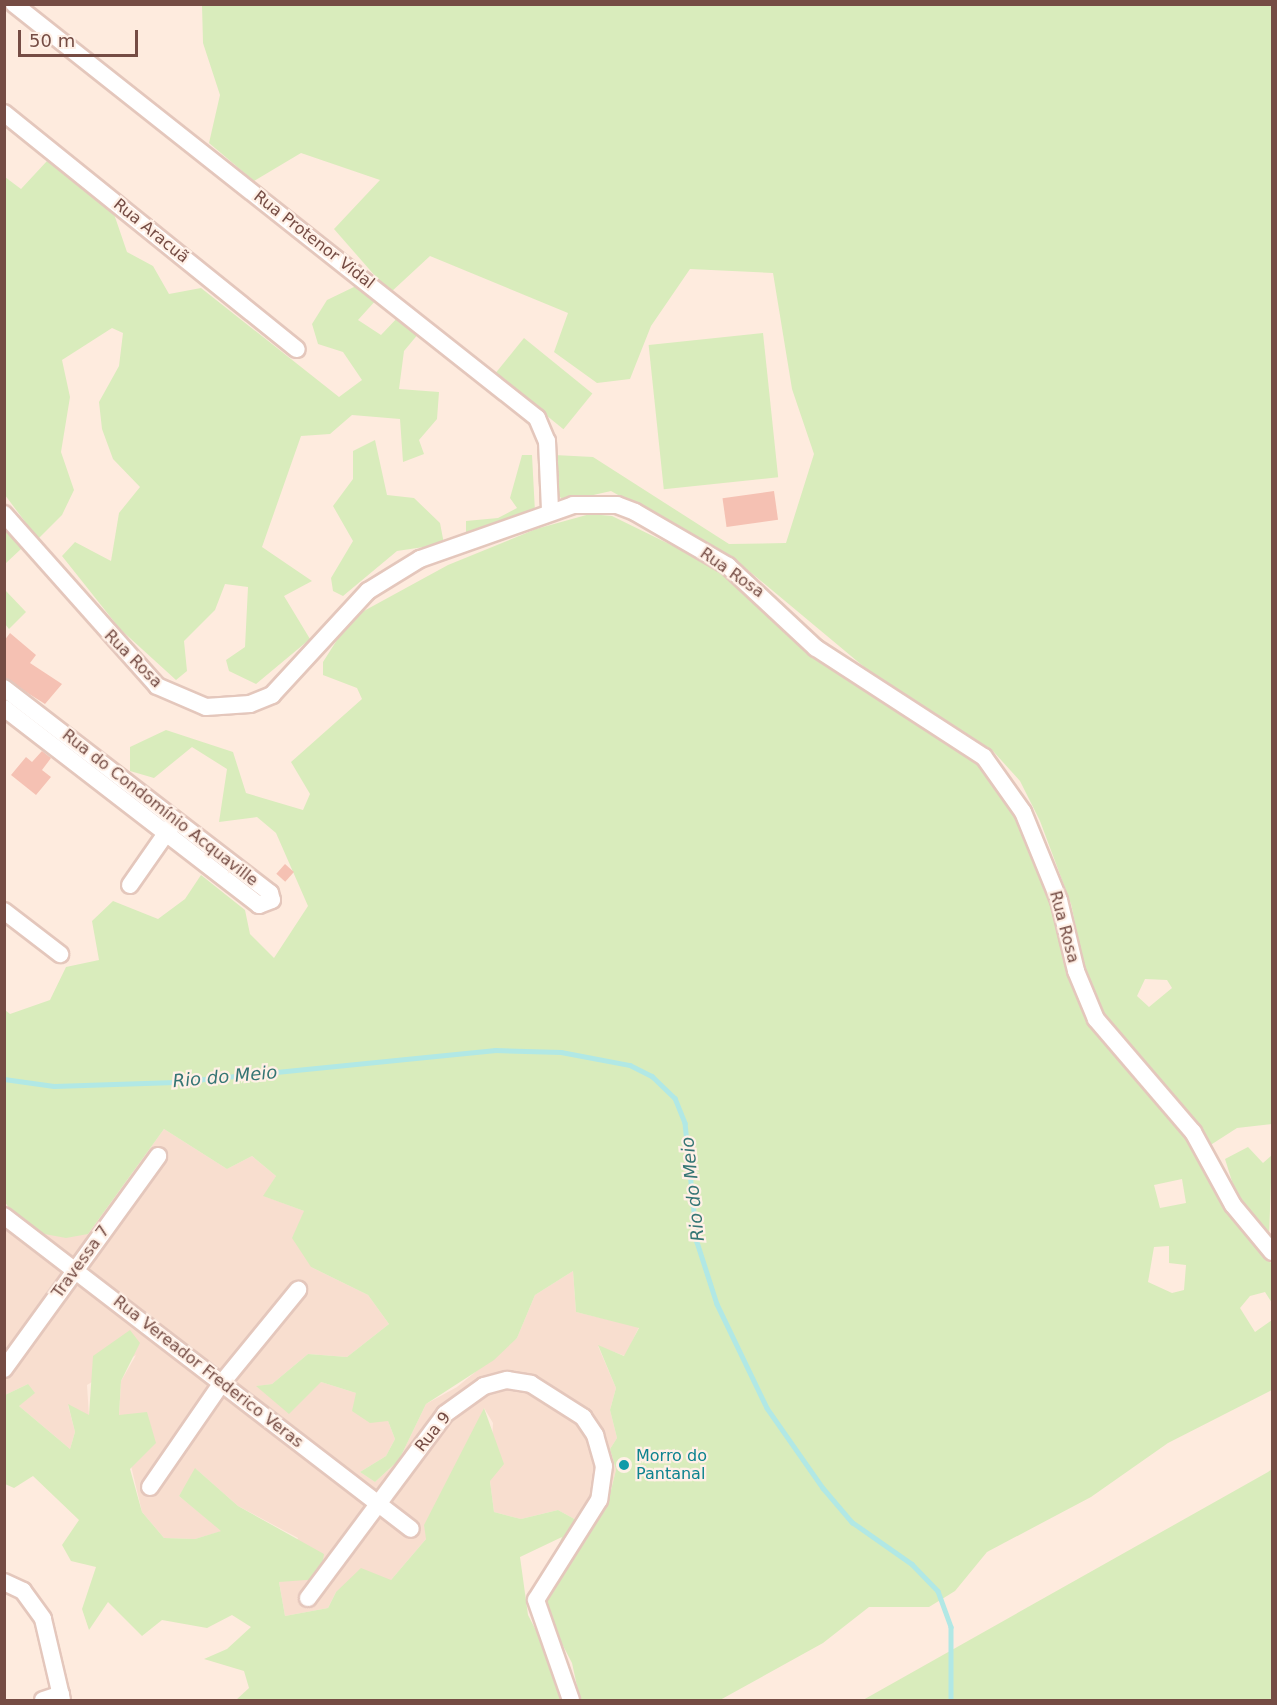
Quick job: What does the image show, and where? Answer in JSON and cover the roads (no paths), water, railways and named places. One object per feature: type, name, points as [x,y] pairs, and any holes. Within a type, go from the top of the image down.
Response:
[{"type":"street","name":"Rua Protenor Vidal","points":[[14,4],[537,418],[547,441],[550,512]]},
{"type":"street","name":"Rua Aracuã","points":[[4,113],[297,349]]},
{"type":"street","name":"Rua Rosa","points":[[4,514],[157,686],[184,702],[217,707],[250,705],[272,695],[347,612],[403,567],[550,512],[594,503],[635,512],[728,566],[816,648],[984,757],[1023,812],[1059,900],[1076,971],[1096,1019],[1193,1132],[1233,1205],[1272,1252]]},
{"type":"street","name":"Rua do Condomínio Acquaville","points":[[4,688],[35,721],[172,824],[270,893],[272,900],[259,905],[172,824]]},
{"type":"street","name":"Rua do Condomínio Acquaville","points":[[4,708],[35,721]]},
{"type":"street","points":[[130,885],[172,824]]},
{"type":"street","points":[[4,911],[60,954]]},
{"type":"street","name":"Travessa 7","points":[[4,1369],[158,1156]]},
{"type":"street","name":"Rua Vereador Frederico Veras","points":[[4,1216],[411,1529]]},
{"type":"street","points":[[150,1487],[221,1384],[298,1290]]},
{"type":"street","name":"Rua 9","points":[[308,1598],[445,1414],[484,1386],[507,1380],[531,1384],[583,1417],[596,1435],[604,1466],[599,1500],[536,1600],[540,1623],[567,1675],[571,1701]]},
{"type":"street","points":[[4,1582],[23,1591],[43,1619],[61,1697],[43,1701]]},
{"type":"waterway","name":"Rio do Meio","points":[[4,1079],[54,1086],[175,1082],[495,1050],[561,1052],[630,1065],[652,1076],[675,1098],[685,1123],[697,1242],[717,1304],[767,1408],[823,1488],[852,1522],[912,1564],[938,1591],[951,1627],[951,1700]]},
{"type":"place","name":"Morro do Pantanal","points":[[624,1465]]}]
